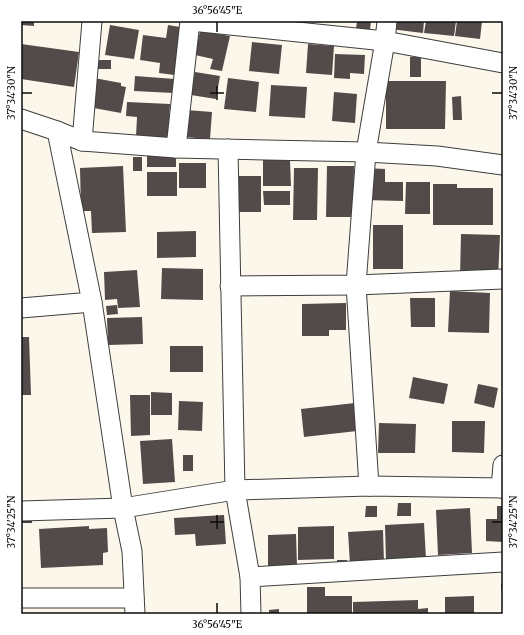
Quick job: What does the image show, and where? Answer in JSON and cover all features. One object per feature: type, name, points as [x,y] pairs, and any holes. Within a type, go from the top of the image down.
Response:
[{"type":"street","points":[[82,141],[92,21]]},
{"type":"street","points":[[176,148],[191,21],[385,41],[503,63]]},
{"type":"street","points":[[369,486],[356,285],[366,152],[387,21]]},
{"type":"street","points":[[21,118],[82,141],[176,148],[366,152],[437,156],[503,165]]},
{"type":"street","points":[[21,598],[135,606],[132,551],[123,508],[92,302],[57,131]]},
{"type":"street","points":[[228,150],[235,490],[250,578],[252,614]]},
{"type":"street","points":[[230,286],[356,285],[503,279]]},
{"type":"street","points":[[21,308],[92,302]]},
{"type":"street","points":[[21,511],[123,508],[235,490],[369,486],[502,488],[503,465]]},
{"type":"street","points":[[250,578],[503,562]]},
{"type":"building","points":[[21,21],[34,21],[34,26],[21,25]]},
{"type":"building","points":[[357,21],[371,21],[370,30],[356,29]]},
{"type":"building","points":[[391,21],[424,21],[423,33],[390,29]]},
{"type":"building","points":[[426,21],[456,21],[454,36],[424,33]]},
{"type":"building","points":[[457,21],[482,21],[480,39],[455,36]]},
{"type":"building","points":[[110,25],[139,30],[134,59],[105,55]]},
{"type":"building","points":[[168,25],[180,27],[174,75],[159,73],[160,63],[140,60],[143,35],[166,38]]},
{"type":"building","points":[[200,31],[230,36],[222,71],[210,69],[213,59],[195,55]]},
{"type":"building","points":[[252,42],[282,45],[279,74],[249,71]]},
{"type":"building","points":[[21,44],[79,52],[74,87],[21,79]]},
{"type":"building","points":[[308,44],[334,46],[332,75],[306,73]]},
{"type":"building","points":[[335,54],[365,55],[364,74],[350,73],[350,79],[334,78]]},
{"type":"building","points":[[410,57],[421,57],[421,77],[410,77]]},
{"type":"building","points":[[96,60],[111,60],[111,69],[96,69]]},
{"type":"building","points":[[195,72],[220,76],[216,99],[191,95]]},
{"type":"building","points":[[135,76],[175,79],[174,93],[134,91]]},
{"type":"building","points":[[94,78],[121,83],[121,86],[126,87],[121,113],[88,107]]},
{"type":"building","points":[[228,78],[259,82],[256,112],[224,109]]},
{"type":"building","points":[[386,81],[446,81],[445,129],[386,129]]},
{"type":"building","points":[[271,85],[307,87],[305,118],[269,116]]},
{"type":"building","points":[[334,92],[357,94],[355,123],[332,121]]},
{"type":"building","points":[[461,96],[462,120],[453,120],[452,97]]},
{"type":"building","points":[[127,102],[170,104],[168,138],[136,136],[137,117],[126,116]]},
{"type":"building","points":[[186,110],[212,112],[210,139],[183,137]]},
{"type":"building","points":[[147,156],[176,156],[176,167],[147,167]]},
{"type":"building","points":[[133,157],[142,157],[142,171],[133,171]]},
{"type":"building","points":[[263,160],[290,160],[291,186],[263,186]]},
{"type":"building","points":[[179,163],[206,163],[206,188],[179,188]]},
{"type":"building","points":[[123,166],[126,232],[92,233],[91,211],[81,211],[80,168]]},
{"type":"building","points":[[327,166],[354,166],[353,217],[326,217]]},
{"type":"building","points":[[294,168],[318,168],[317,220],[293,220]]},
{"type":"building","points":[[365,168],[385,169],[385,182],[403,182],[403,201],[364,200]]},
{"type":"building","points":[[147,172],[177,172],[177,196],[147,196]]},
{"type":"building","points":[[238,176],[261,176],[261,212],[238,212]]},
{"type":"building","points":[[406,182],[430,182],[430,214],[405,214]]},
{"type":"building","points":[[433,184],[457,184],[457,188],[493,188],[493,225],[433,225]]},
{"type":"building","points":[[263,191],[290,191],[290,205],[264,205]]},
{"type":"building","points":[[373,225],[403,225],[403,269],[373,269]]},
{"type":"building","points":[[196,231],[196,257],[157,258],[157,232]]},
{"type":"building","points":[[461,234],[500,235],[498,278],[460,277]]},
{"type":"building","points":[[162,268],[203,269],[203,300],[161,299]]},
{"type":"building","points":[[137,270],[140,307],[118,308],[117,299],[105,300],[104,272]]},
{"type":"building","points":[[450,291],[490,293],[489,333],[448,332]]},
{"type":"building","points":[[410,298],[435,298],[435,327],[411,327]]},
{"type":"building","points":[[346,303],[346,330],[329,330],[329,336],[302,336],[302,304]]},
{"type":"building","points":[[117,305],[118,314],[107,315],[106,306]]},
{"type":"building","points":[[142,317],[143,344],[108,345],[107,318]]},
{"type":"building","points":[[21,337],[29,337],[31,395],[21,395]]},
{"type":"building","points":[[170,346],[203,346],[203,372],[170,372]]},
{"type":"building","points":[[413,377],[448,384],[444,404],[409,398]]},
{"type":"building","points":[[478,384],[498,388],[494,408],[474,403]]},
{"type":"building","points":[[151,392],[172,393],[172,415],[151,415]]},
{"type":"building","points":[[130,395],[150,395],[150,435],[131,436]]},
{"type":"building","points":[[179,401],[203,402],[202,431],[178,430]]},
{"type":"building","points":[[355,403],[357,431],[304,437],[301,409]]},
{"type":"building","points":[[452,421],[485,421],[484,453],[452,452]]},
{"type":"building","points":[[379,423],[416,424],[415,453],[378,453]]},
{"type":"building","points":[[172,439],[175,482],[143,484],[140,441]]},
{"type":"building","points":[[183,455],[193,455],[193,471],[183,471]]},
{"type":"building","points":[[398,503],[411,503],[411,516],[397,516]]},
{"type":"building","points":[[366,506],[377,506],[377,517],[365,517]]},
{"type":"building","points":[[497,506],[503,506],[503,542],[486,541],[486,519],[497,519]]},
{"type":"building","points":[[470,508],[472,553],[438,555],[436,510]]},
{"type":"building","points":[[224,515],[226,544],[196,546],[195,534],[175,535],[174,518]]},
{"type":"building","points":[[424,523],[426,559],[386,561],[385,525]]},
{"type":"building","points":[[89,526],[89,529],[107,528],[108,552],[103,553],[103,565],[41,568],[39,529]]},
{"type":"building","points":[[334,526],[334,559],[298,560],[298,527]]},
{"type":"building","points":[[383,530],[384,563],[350,564],[348,532]]},
{"type":"building","points":[[296,534],[297,565],[268,569],[268,535]]},
{"type":"building","points":[[337,560],[347,560],[347,569],[337,569]]},
{"type":"building","points":[[501,584],[503,584],[503,595],[502,595]]},
{"type":"building","points":[[307,587],[325,587],[325,596],[352,596],[352,614],[307,614]]},
{"type":"building","points":[[474,596],[474,614],[445,614],[445,597]]},
{"type":"building","points":[[418,600],[418,609],[428,608],[428,614],[353,614],[353,602]]},
{"type":"building","points":[[279,609],[279,614],[269,614],[269,610]]}]
